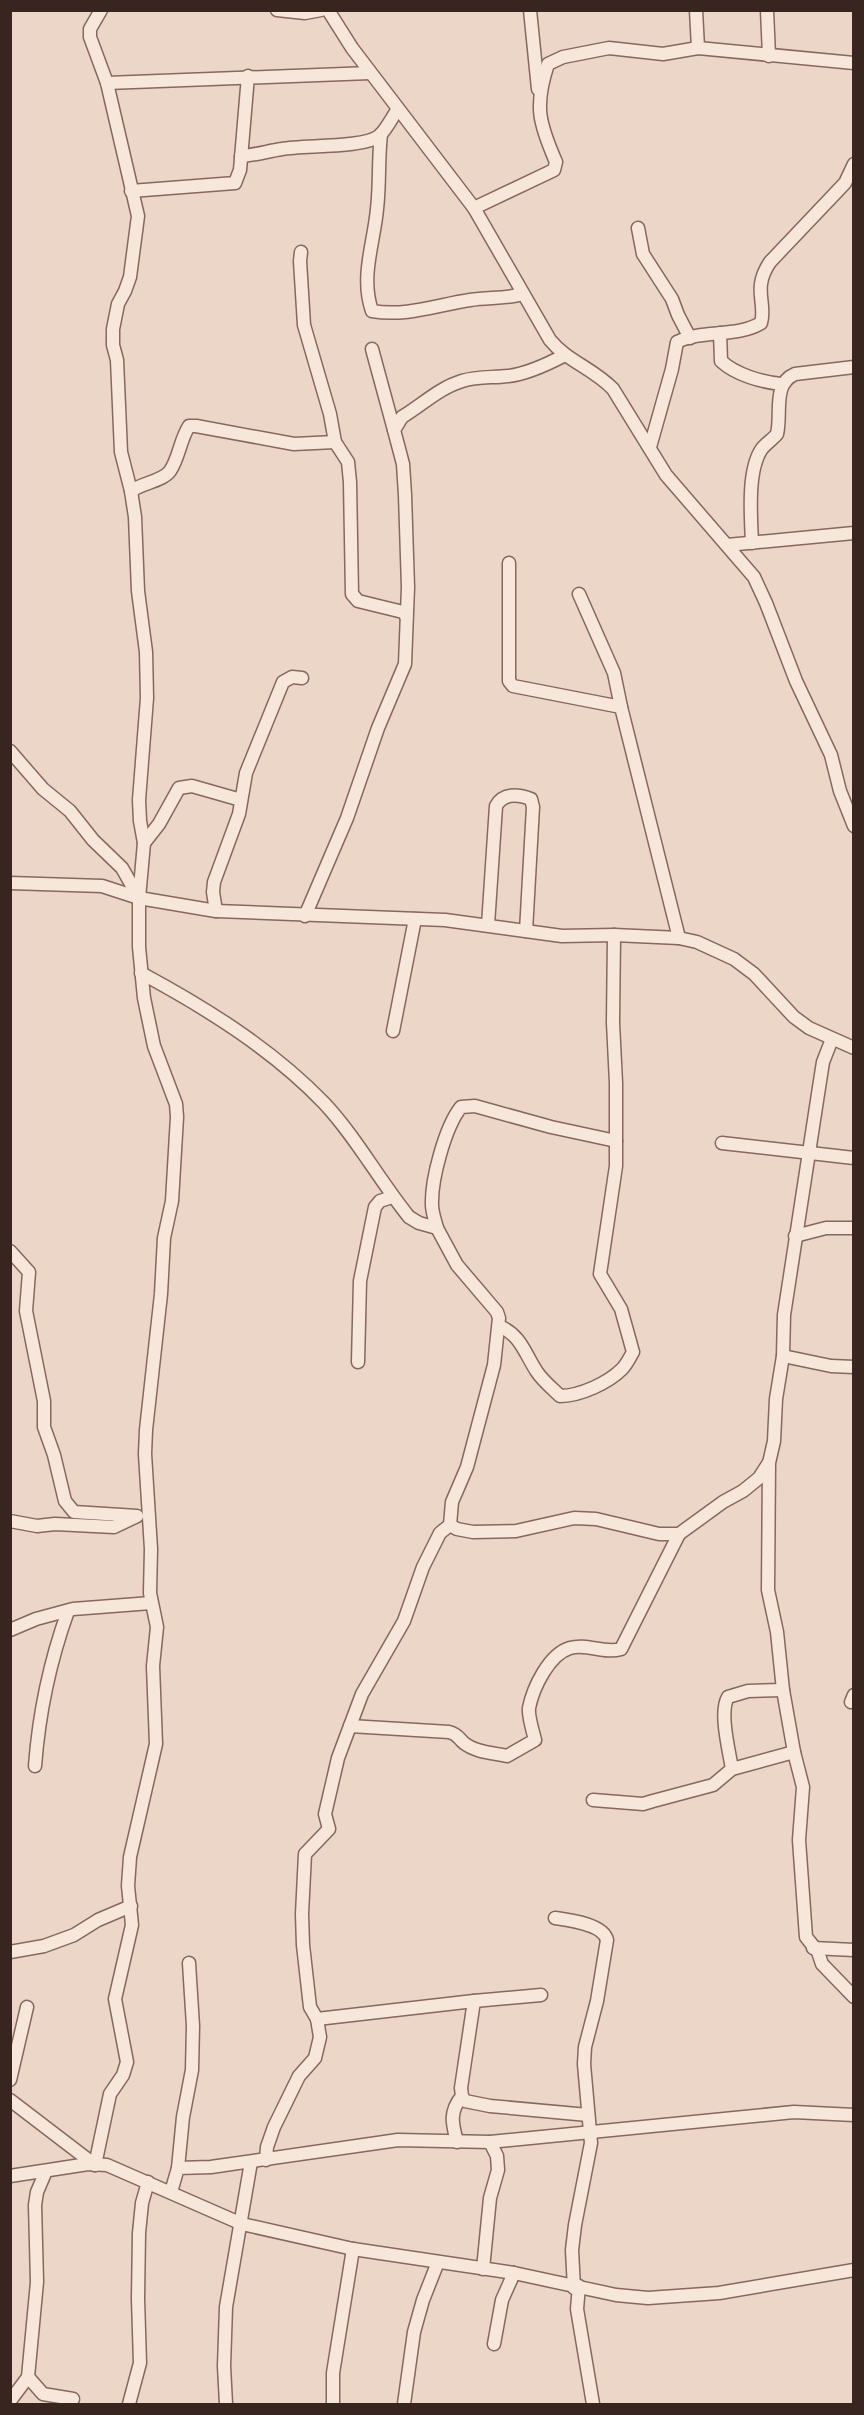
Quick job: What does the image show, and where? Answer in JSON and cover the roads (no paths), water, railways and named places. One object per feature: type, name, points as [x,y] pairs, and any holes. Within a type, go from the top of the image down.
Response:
[{"type":"street","points":[[95,2165],[110,2094],[126,2069],[127,2062],[115,1999],[131,1936],[128,1886],[130,1857],[156,1744],[153,1666],[157,1627],[151,1603],[151,1549],[142,1513],[146,1430],[161,1294],[164,1238],[172,1201],[177,1117],[176,1104],[154,1046],[141,973],[139,898],[144,843],[140,821],[140,800],[147,698],[146,652],[138,591],[138,556],[131,491],[121,452],[117,360],[113,345],[117,304],[130,277],[138,216],[107,83],[90,37],[90,29],[101,10]]},
{"type":"street","points":[[276,10],[305,13],[321,10]]},
{"type":"street","points":[[328,10],[370,73],[474,208],[550,340],[565,355],[603,378],[614,389],[666,475],[754,577],[796,681],[831,754],[840,791],[854,826]]},
{"type":"street","points":[[474,208],[554,170],[556,162],[544,136],[530,10]]},
{"type":"street","points":[[696,10],[698,48]]},
{"type":"street","points":[[767,10],[769,56]]},
{"type":"street","points":[[539,99],[548,64],[563,57],[609,48],[663,54],[698,48],[854,63]]},
{"type":"street","points":[[107,83],[370,73]]},
{"type":"street","points":[[131,191],[235,183],[240,170],[248,76]]},
{"type":"street","points":[[241,156],[260,155],[284,148],[373,139],[381,134],[398,109]]},
{"type":"street","points":[[381,134],[378,205],[373,245],[367,265],[367,299],[372,311],[385,313],[419,311],[473,300],[513,297],[522,294]]},
{"type":"street","points":[[650,447],[672,369],[677,342],[754,327],[761,323],[763,316],[760,284],[770,262],[845,183],[854,164]]},
{"type":"street","points":[[638,228],[643,254],[672,299],[690,338]]},
{"type":"street","points":[[302,252],[300,261],[304,325],[330,414],[335,442],[348,462],[352,594],[358,601],[403,612],[406,616]]},
{"type":"street","points":[[720,333],[721,361],[729,368],[768,383],[782,384]]},
{"type":"street","points":[[305,916],[347,818],[378,728],[405,664],[408,587],[403,464],[372,349]]},
{"type":"street","points":[[394,430],[402,417],[444,388],[471,378],[511,376],[565,355]]},
{"type":"street","points":[[752,543],[751,508],[755,460],[762,448],[777,434],[782,384],[795,374],[854,367]]},
{"type":"street","points":[[131,491],[139,485],[163,478],[170,472],[189,426],[294,444],[335,442]]},
{"type":"street","points":[[727,545],[854,533]]},
{"type":"street","points":[[509,563],[509,681],[513,686],[621,707]]},
{"type":"street","points":[[579,594],[614,673],[679,938]]},
{"type":"street","points":[[216,911],[214,882],[239,814],[246,773],[283,682],[292,677],[303,678]]},
{"type":"street","points":[[11,752],[43,789],[70,811],[93,840],[122,868],[139,898]]},
{"type":"street","points":[[144,843],[159,824],[179,788],[192,786],[241,800]]},
{"type":"street","points":[[488,925],[496,806],[505,796],[526,797],[531,799],[533,807],[526,931]]},
{"type":"street","points":[[10,883],[102,886],[139,898],[216,911],[415,919],[488,925],[562,936],[614,935],[679,938],[713,947],[734,958],[754,974],[794,1017],[832,1040],[854,1048]]},
{"type":"street","points":[[393,1031],[415,919]]},
{"type":"street","points":[[499,1326],[509,1330],[520,1341],[538,1374],[560,1396],[575,1396],[596,1386],[622,1369],[633,1352],[621,1309],[603,1282],[599,1268],[614,1178],[616,1141],[613,1023],[614,935]]},
{"type":"street","points":[[141,973],[184,996],[238,1032],[298,1078],[325,1104],[409,1217],[419,1223],[437,1228]]},
{"type":"street","points":[[832,1040],[823,1062],[784,1315],[783,1356],[769,1463],[768,1590],[777,1632],[783,1690],[794,1752],[803,1787],[799,1840],[806,1937],[822,1964],[854,1997]]},
{"type":"street","points":[[266,2160],[267,2147],[274,2127],[299,2076],[318,2052],[320,2037],[317,2019],[310,2007],[303,1945],[305,1854],[329,1828],[325,1814],[338,1758],[362,1694],[404,1621],[423,1567],[440,1533],[450,1525],[452,1502],[467,1467],[494,1365],[499,1326],[497,1312],[457,1265],[437,1228],[432,1206],[434,1181],[440,1156],[461,1107],[475,1106],[551,1127],[616,1141]]},
{"type":"street","points":[[722,1143],[854,1158]]},
{"type":"street","points":[[358,1362],[360,1281],[375,1207],[380,1201],[392,1197]]},
{"type":"street","points":[[795,1236],[826,1228],[854,1228]]},
{"type":"street","points":[[10,1251],[29,1272],[26,1311],[28,1329],[44,1401],[45,1427],[65,1501],[74,1512],[142,1513]]},
{"type":"street","points":[[783,1356],[838,1367],[854,1367]]},
{"type":"street","points":[[350,1726],[449,1732],[457,1734],[464,1743],[479,1750],[507,1756],[536,1740],[529,1710],[543,1670],[568,1648],[613,1651],[621,1648],[679,1533],[759,1479],[769,1463]]},
{"type":"street","points":[[10,1521],[37,1526],[55,1524],[114,1527],[142,1513]]},
{"type":"street","points":[[450,1525],[473,1532],[516,1532],[574,1518],[596,1519],[659,1534],[679,1533]]},
{"type":"street","points":[[10,1630],[36,1619],[86,1607],[151,1603]]},
{"type":"street","points":[[35,1766],[39,1724],[55,1648],[68,1611]]},
{"type":"street","points":[[732,1769],[724,1703],[728,1697],[748,1691],[783,1690]]},
{"type":"street","points":[[593,1800],[643,1804],[713,1785],[732,1769],[794,1752]]},
{"type":"street","points":[[10,1952],[44,1946],[74,1935],[98,1920],[131,1906]]},
{"type":"street","points":[[555,1918],[576,1921],[600,1930],[606,1934],[607,1940],[597,2001],[585,2047],[591,2143],[572,2250],[577,2308],[593,2404]]},
{"type":"street","points":[[813,1948],[854,1950]]},
{"type":"street","points":[[171,2192],[178,2168],[183,2117],[192,2070],[193,2026],[189,1963]]},
{"type":"street","points":[[317,2019],[542,1995]]},
{"type":"street","points":[[458,2142],[451,2118],[456,2103],[462,2096],[474,2001]]},
{"type":"street","points":[[10,2080],[27,2007]]},
{"type":"street","points":[[462,2096],[465,2101],[473,2104],[588,2115]]},
{"type":"street","points":[[10,2100],[95,2165]]},
{"type":"street","points":[[178,2168],[251,2162],[398,2140],[489,2142],[590,2134],[794,2112],[854,2115]]},
{"type":"street","points":[[483,2269],[490,2198],[498,2170],[497,2156],[489,2142]]},
{"type":"street","points":[[226,2404],[226,2307],[251,2162]]},
{"type":"street","points":[[10,2175],[88,2164],[107,2165],[242,2224],[353,2249],[514,2273],[616,2295],[648,2298],[719,2294],[854,2270]]},
{"type":"street","points":[[10,2401],[28,2377],[37,2282],[35,2205],[45,2171]]},
{"type":"street","points":[[129,2404],[140,2363],[139,2233],[142,2204],[148,2182]]},
{"type":"street","points":[[333,2404],[333,2373],[353,2249]]},
{"type":"street","points":[[404,2404],[414,2332],[423,2300],[438,2262]]},
{"type":"street","points":[[494,2344],[502,2300],[514,2273]]},
{"type":"street","points":[[28,2377],[43,2394],[73,2399]]}]
